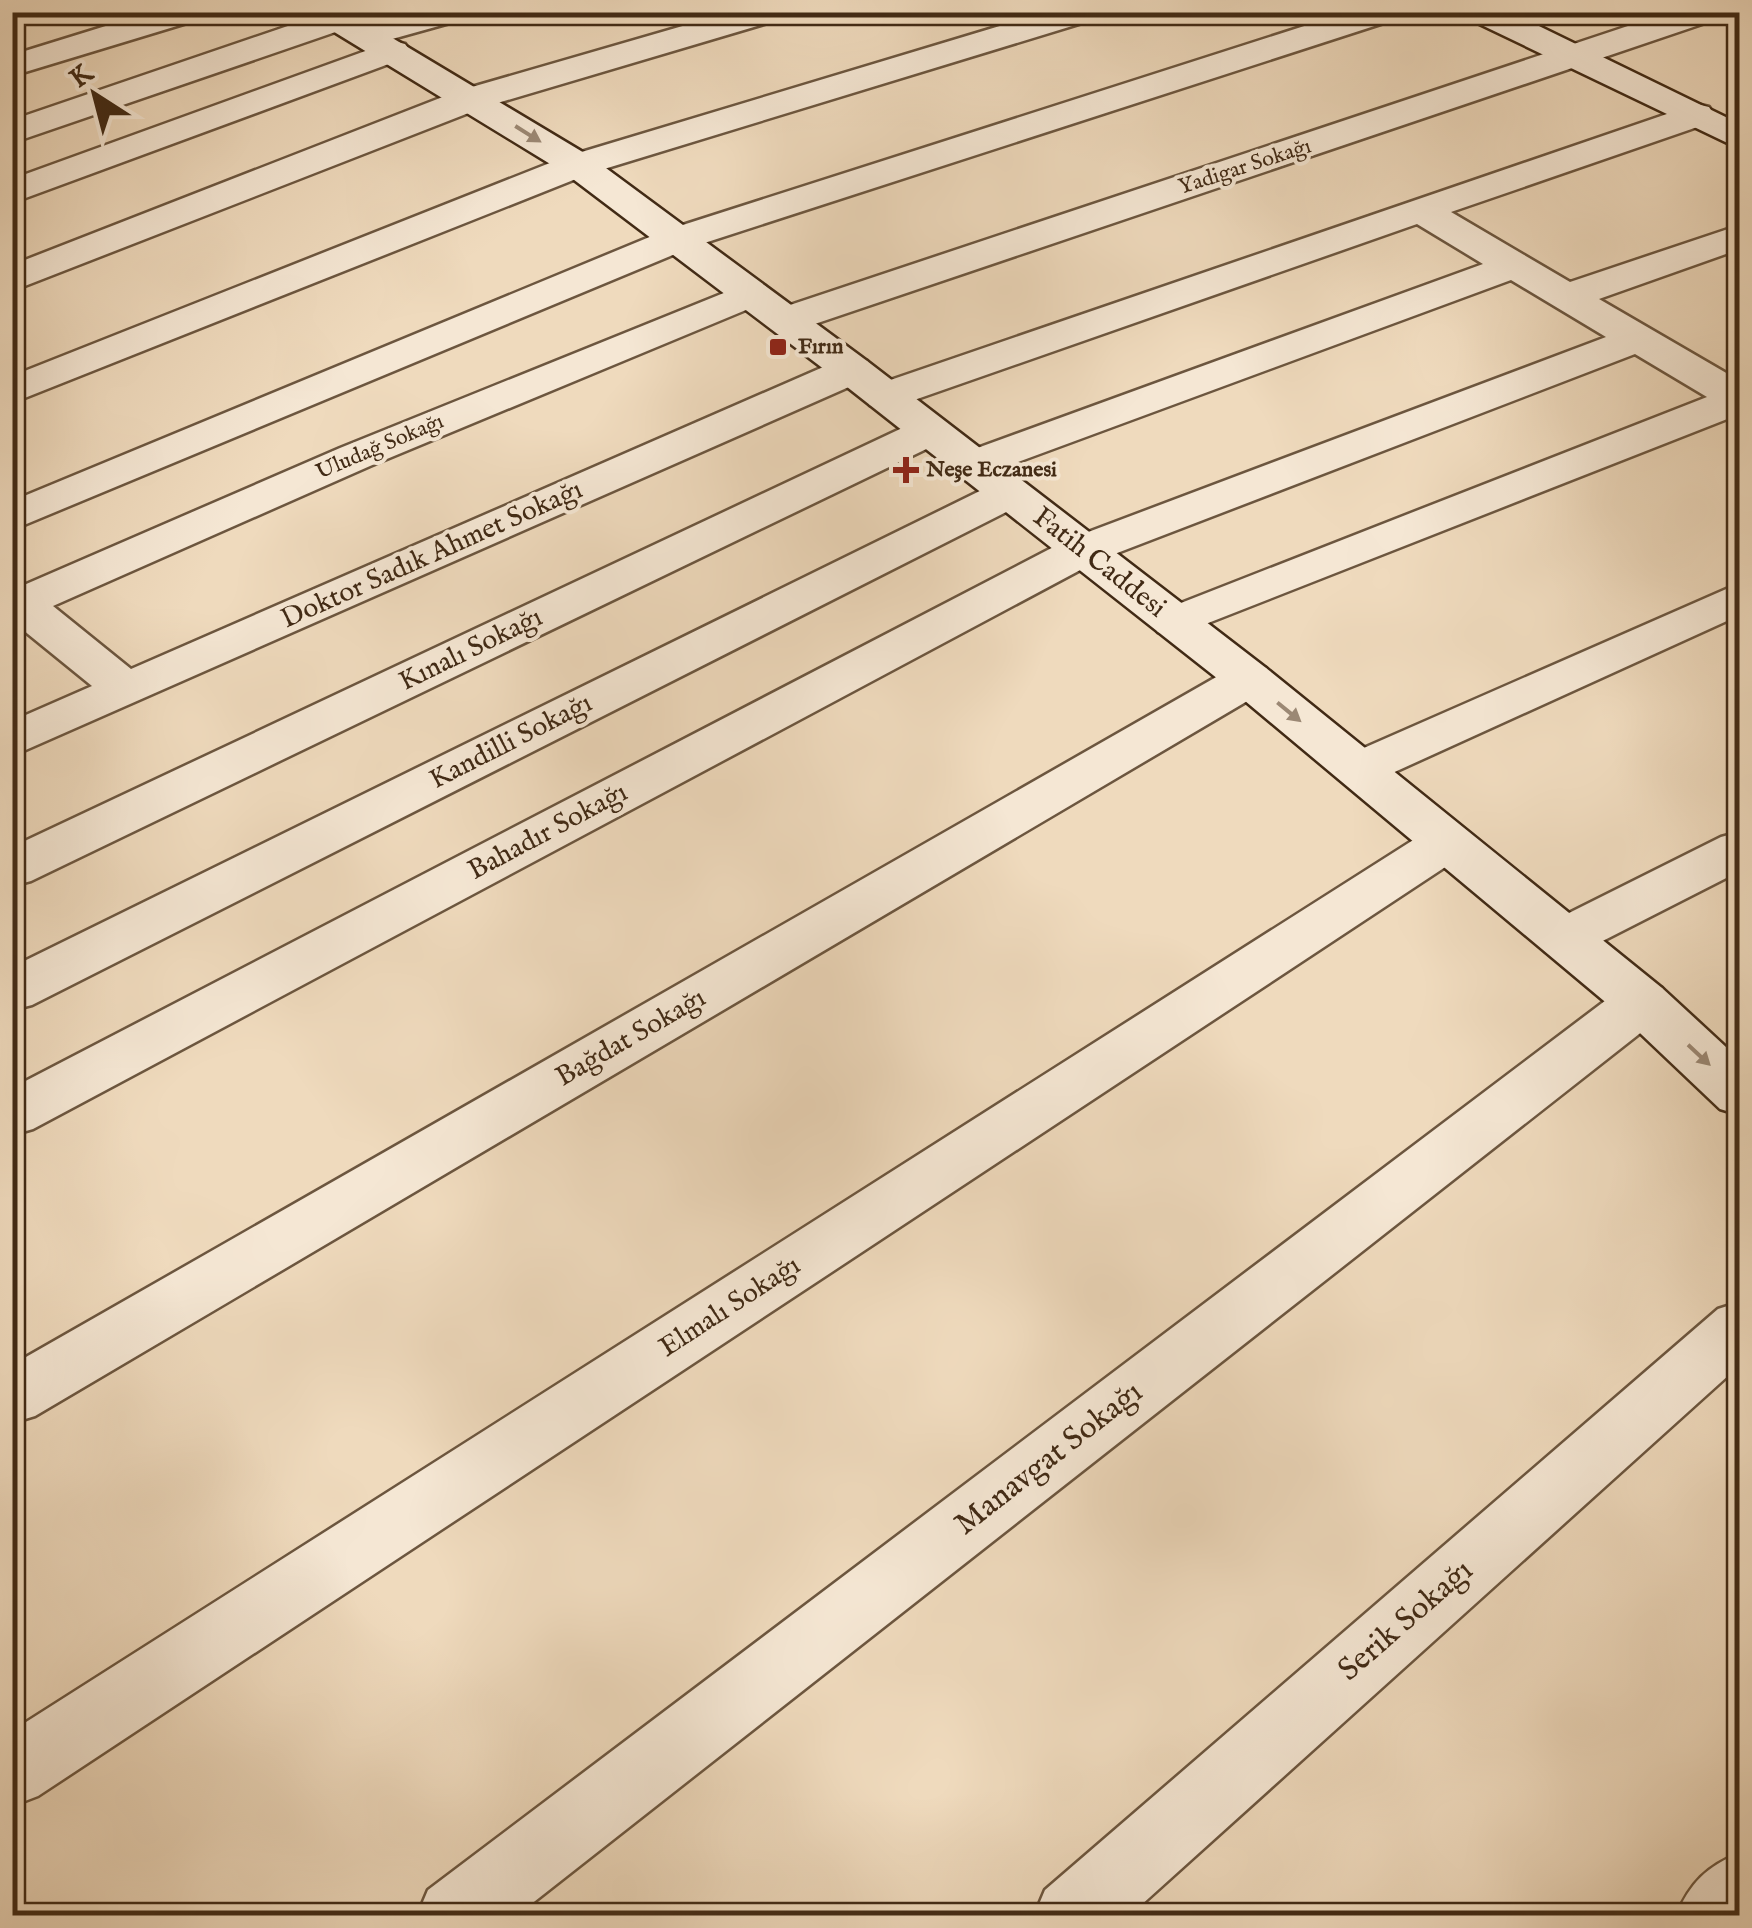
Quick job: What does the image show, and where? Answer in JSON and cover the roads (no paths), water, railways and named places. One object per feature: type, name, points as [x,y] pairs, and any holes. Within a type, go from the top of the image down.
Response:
[{"type":"street","points":[[12,66],[188,12]]},
{"type":"street","points":[[12,132],[355,30],[452,12]]},
{"type":"street","points":[[12,280],[471,99],[769,12]]},
{"type":"street","points":[[12,390],[578,165],[1083,12]]},
{"type":"street","points":[[12,517],[678,239],[1384,12]]},
{"type":"street","points":[[1481,12],[1722,123]]},
{"type":"street","name":"Yadigar Sokağı","points":[[768,307],[1578,56],[1705,12]]},
{"type":"street","points":[[12,192],[355,30]]},
{"type":"street","name":"Fatih Caddesi","points":[[355,30],[578,165],[930,430],[1248,679],[1447,842],[1642,1002],[1740,1094]]},
{"type":"street","name":"Doktor Sadık Ahmet Sokağı","points":[[12,740],[868,383],[1420,210],[1722,123]]},
{"type":"street","points":[[1420,210],[1740,399]]},
{"type":"street","points":[[1570,296],[1740,236]]},
{"type":"street","name":"Kandilli Sokağı","points":[[12,991],[992,479],[1514,266]]},
{"type":"street","name":"Uludağ Sokağı","points":[[15,602],[338,464],[768,307]]},
{"type":"street","name":"Bahadır Sokağı","points":[[12,1114],[1083,550],[1638,339]]},
{"type":"street","points":[[1175,622],[1740,399]]},
{"type":"street","name":"Kınalı Sokağı","points":[[12,869],[930,430]]},
{"type":"street","points":[[1359,770],[1740,597]]},
{"type":"street","points":[[15,602],[127,690]]},
{"type":"street","name":"Bağdat Sokağı","points":[[12,1398],[1248,679]]},
{"type":"street","name":"Elmalı Sokağı","points":[[12,1772],[1447,842]]},
{"type":"street","points":[[1564,938],[1740,849]]},
{"type":"street","name":"Manavgat Sokağı","points":[[456,1916],[1642,1002]]},
{"type":"street","name":"Serik Sokağı","points":[[1072,1916],[1740,1327]]},
{"type":"street","points":[[1714,1916],[1740,1889]]},
{"type":"place","name":"Fırın","points":[[778,347]]},
{"type":"place","name":"Neşe Eczanesi","points":[[906,470]]}]
